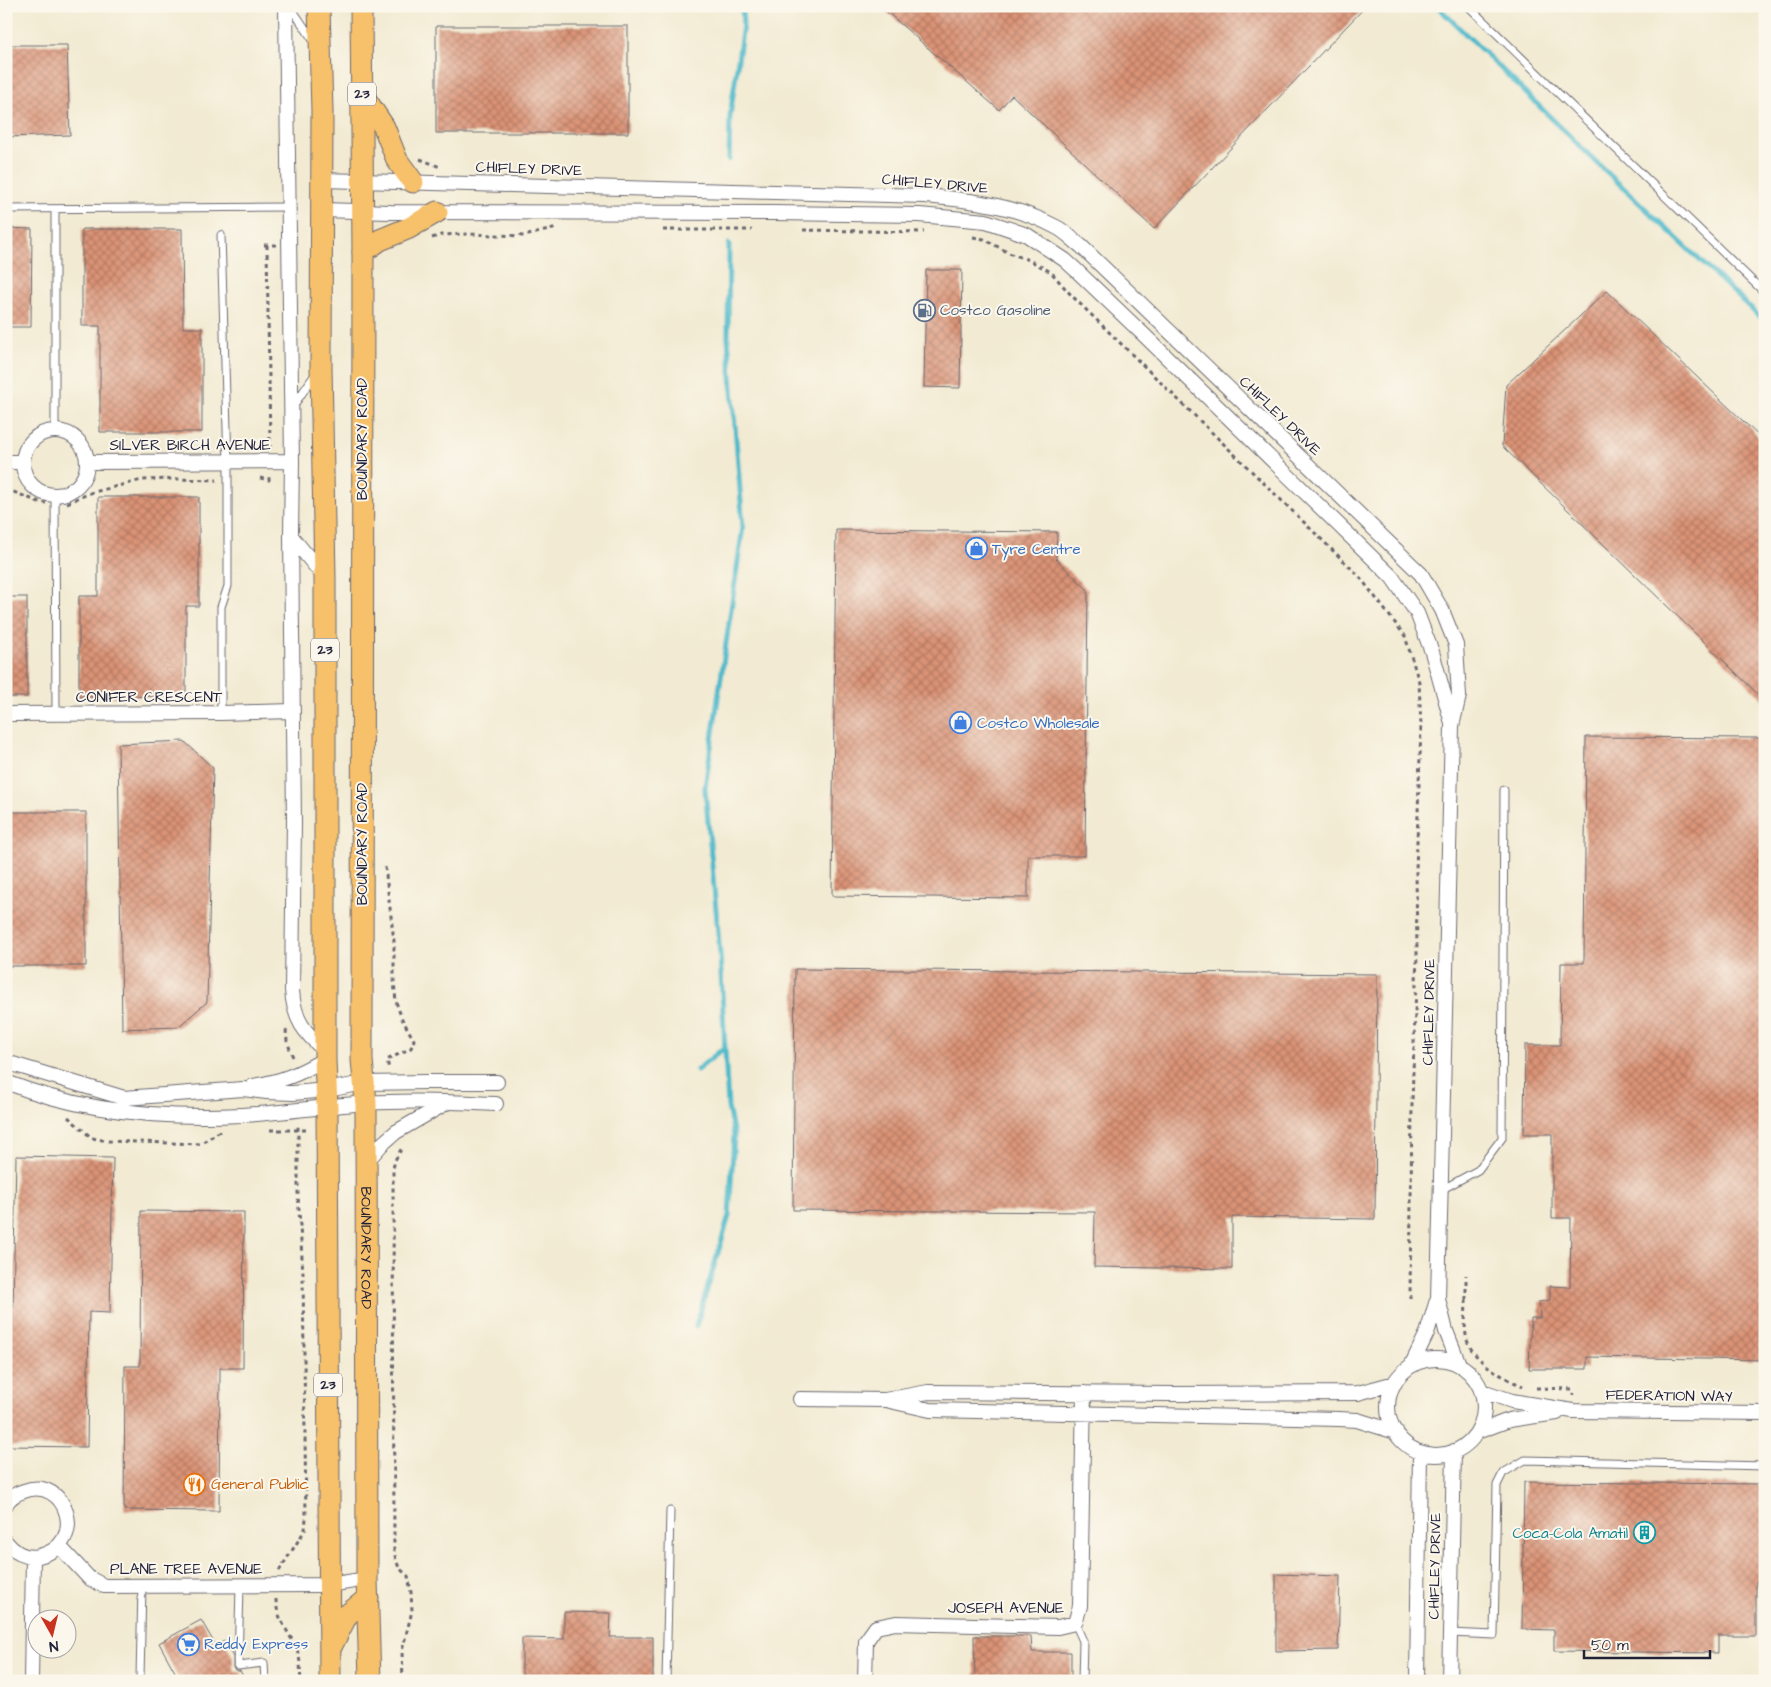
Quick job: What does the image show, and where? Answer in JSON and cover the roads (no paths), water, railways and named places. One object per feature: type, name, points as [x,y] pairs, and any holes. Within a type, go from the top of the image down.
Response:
[{"type":"main road","name":"23","points":[[319,6],[322,180],[320,366],[325,578],[325,1055],[327,1098],[330,1681]]},
{"type":"main road","name":"BOUNDARY ROAD","points":[[361,6],[363,252],[362,1060],[365,1093],[366,1162],[370,1681]]},
{"type":"main road","points":[[362,94],[384,128],[395,154],[414,182]]},
{"type":"main road","points":[[363,252],[380,240],[409,228],[437,212]]},
{"type":"main road","points":[[329,1650],[347,1615],[368,1589]]},
{"type":"street","points":[[6,1062],[124,1098],[243,1088],[276,1082],[299,1074],[325,1055],[301,1024],[296,1012],[292,990],[294,822],[292,461],[286,6]]},
{"type":"street","name":"CHIFLEY DRIVE","points":[[322,180],[925,196],[975,200],[1022,212],[1058,227],[1081,246],[1420,574],[1442,610],[1456,645],[1459,696],[1452,726],[1438,1299],[1446,1332],[1459,1364]]},
{"type":"street","name":"CHIFLEY DRIVE","points":[[321,210],[755,212],[919,215],[986,221],[1028,235],[1065,260],[1076,270],[1392,577],[1416,613],[1432,652],[1452,726]]},
{"type":"street","points":[[55,431],[74,437],[81,444],[87,462],[86,472],[82,481],[74,489],[55,500],[32,485],[24,472],[23,462],[30,444],[37,437],[55,431]]},
{"type":"street","name":"SILVER BIRCH AVENUE","points":[[87,462],[292,461]]},
{"type":"street","points":[[6,462],[23,462]]},
{"type":"street","points":[[291,536],[325,578]]},
{"type":"street","name":"CONIFER CRESCENT","points":[[6,714],[221,714],[293,711]]},
{"type":"street","points":[[6,1082],[37,1094],[91,1107],[147,1115],[241,1115],[300,1110],[327,1098],[365,1093],[389,1082],[497,1082]]},
{"type":"street","points":[[243,1088],[327,1098],[365,1093],[448,1102],[496,1104]]},
{"type":"street","points":[[366,1162],[380,1145],[396,1132],[448,1102]]},
{"type":"street","name":"CHIFLEY DRIVE","points":[[1411,1366],[1427,1333],[1438,1299]]},
{"type":"street","points":[[1426,1360],[1443,1360],[1459,1364],[1476,1380],[1482,1391],[1484,1412],[1477,1432],[1467,1444],[1454,1451],[1431,1454],[1420,1452],[1406,1444],[1396,1432],[1389,1408],[1390,1395],[1394,1383],[1411,1366],[1426,1360]]},
{"type":"street","points":[[800,1399],[885,1400],[928,1392],[1358,1393],[1394,1383]]},
{"type":"street","name":"FEDERATION WAY","points":[[1482,1391],[1512,1402],[1573,1410],[1765,1413]]},
{"type":"street","name":"JOSEPH AVENUE","points":[[866,1681],[866,1641],[876,1627],[896,1623],[1058,1627],[1075,1623],[1080,1606],[1084,1393]]},
{"type":"street","points":[[885,1400],[930,1410],[1357,1420],[1396,1432]]},
{"type":"street","name":"FEDERATION WAY","points":[[1477,1432],[1509,1420],[1573,1410]]},
{"type":"street","name":"CHIFLEY DRIVE","points":[[1449,1681],[1454,1451]]},
{"type":"street","name":"CHIFLEY DRIVE","points":[[1417,1681],[1420,1452]]},
{"type":"street","points":[[6,1542],[11,1548],[21,1554],[33,1557],[50,1553],[59,1546],[66,1536],[68,1525],[67,1513],[61,1501],[52,1493],[40,1489],[28,1489],[17,1493],[7,1502]]},
{"type":"street","name":"PLANE TREE AVENUE","points":[[59,1546],[89,1578],[104,1586],[329,1585],[368,1589]]},
{"type":"street","points":[[31,1681],[33,1557]]},
{"type":"lane","points":[[290,6],[320,51]]},
{"type":"lane","points":[[1468,6],[1765,293]]},
{"type":"lane","points":[[6,209],[288,206]]},
{"type":"lane","points":[[55,209],[55,431]]},
{"type":"lane","points":[[221,235],[228,462],[228,586],[221,607],[221,714]]},
{"type":"lane","points":[[291,409],[320,366]]},
{"type":"lane","points":[[55,500],[56,714]]},
{"type":"lane","points":[[1441,1190],[1478,1170],[1502,1138],[1504,790]]},
{"type":"lane","points":[[1450,1633],[1494,1635],[1497,1485],[1503,1473],[1525,1460],[1765,1466]]},
{"type":"lane","points":[[666,1681],[670,1512]]},
{"type":"lane","points":[[141,1681],[142,1586]]},
{"type":"lane","points":[[240,1586],[238,1666],[264,1663],[265,1681]]},
{"type":"lane","points":[[1075,1623],[1083,1641],[1082,1681]]},
{"type":"waterway","points":[[729,160],[730,116],[743,25],[742,6]]},
{"type":"waterway","points":[[1437,6],[1591,157],[1765,322]]},
{"type":"waterway","points":[[696,1326],[729,1216],[734,1135],[728,1107],[720,954],[705,788],[743,527],[728,338],[729,244]]},
{"type":"waterway","points":[[697,1070],[725,1047]]},
{"type":"place","name":"Costco Gasoline","points":[[924,310]]},
{"type":"place","name":"Tyre Centre","points":[[976,549]]},
{"type":"place","name":"Costco Wholesale","points":[[961,723]]},
{"type":"place","name":"General Public","points":[[195,1484]]},
{"type":"place","name":"Coca-Cola Amatil","points":[[1644,1533]]},
{"type":"place","name":"Reddy Express","points":[[188,1644]]}]
